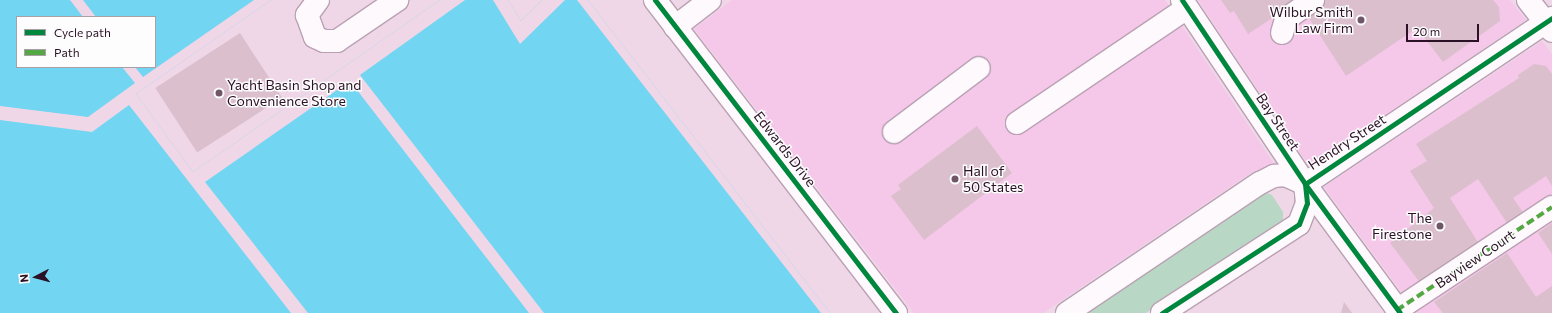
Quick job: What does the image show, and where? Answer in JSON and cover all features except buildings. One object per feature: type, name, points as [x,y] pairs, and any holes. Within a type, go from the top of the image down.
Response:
[{"type":"street","points":[[318,0],[307,15],[315,37],[324,41],[337,41],[397,0]]},
{"type":"street","name":"Edwards Drive","points":[[655,0],[896,313]]},
{"type":"street","points":[[675,27],[710,0]]},
{"type":"street","points":[[1282,33],[1286,18],[1312,0]]},
{"type":"street","points":[[1528,0],[1550,24]]},
{"type":"street","points":[[1017,123],[1185,4]]},
{"type":"street","name":"Bay Street","points":[[1185,4],[1305,184],[1399,312]]},
{"type":"street","name":"Hendry Street","points":[[1305,184],[1550,24]]},
{"type":"street","points":[[894,132],[979,68]]},
{"type":"street","name":"Hendry Street","points":[[1067,313],[1260,183],[1274,176],[1285,175],[1305,184]]},
{"type":"street","name":"Hendry Street","points":[[1162,313],[1299,224],[1307,203],[1305,184]]},
{"type":"street","name":"Bayview Court","points":[[1399,312],[1552,207]]},
{"type":"shaded area","points":[[732,0],[1165,0],[1274,164],[1252,172],[1043,313],[914,313],[694,29]]},
{"type":"shaded area","points":[[1198,0],[1510,0],[1526,20],[1309,166]]},
{"type":"shaded area","points":[[1542,41],[1552,54],[1552,313],[1417,313],[1324,187]]},
{"type":"green space","points":[[1264,192],[1272,195],[1283,212],[1283,221],[1146,313],[1082,313]]},
{"type":"water","points":[[0,0],[271,0],[136,94],[193,172],[440,0],[508,0],[521,21],[542,0],[588,0],[830,313],[0,313]]},
{"type":"pier","points":[[70,0],[83,0],[95,16],[82,16]]},
{"type":"pier","points":[[254,0],[271,0],[136,94],[193,172],[440,0],[465,0],[360,75],[544,313],[529,313],[350,81],[205,182],[308,313],[291,313],[129,105],[92,132],[0,120],[0,106],[88,117],[135,83],[123,68],[136,68],[143,77]]},
{"type":"pier","points":[[493,0],[508,0],[521,21],[542,0],[565,0],[520,44]]},
{"type":"pier","points":[[577,0],[588,0],[830,313],[821,313]]},
{"type":"marked path","points":[[1397,310],[1552,207]]},
{"type":"cycle path","points":[[655,0],[896,313]]},
{"type":"cycle path","points":[[1182,0],[1305,184],[1400,313]]},
{"type":"cycle path","points":[[1162,313],[1299,224],[1307,203],[1305,184],[1552,18]]},
{"type":"place","name":"Wilbur Smith Law Firm","points":[[1361,20]]},
{"type":"place","name":"Yacht Basin Shop and Convenience Store","points":[[219,93]]},
{"type":"place","name":"Hall of 50 States","points":[[955,179]]},
{"type":"place","name":"The Firestone","points":[[1440,226]]}]
